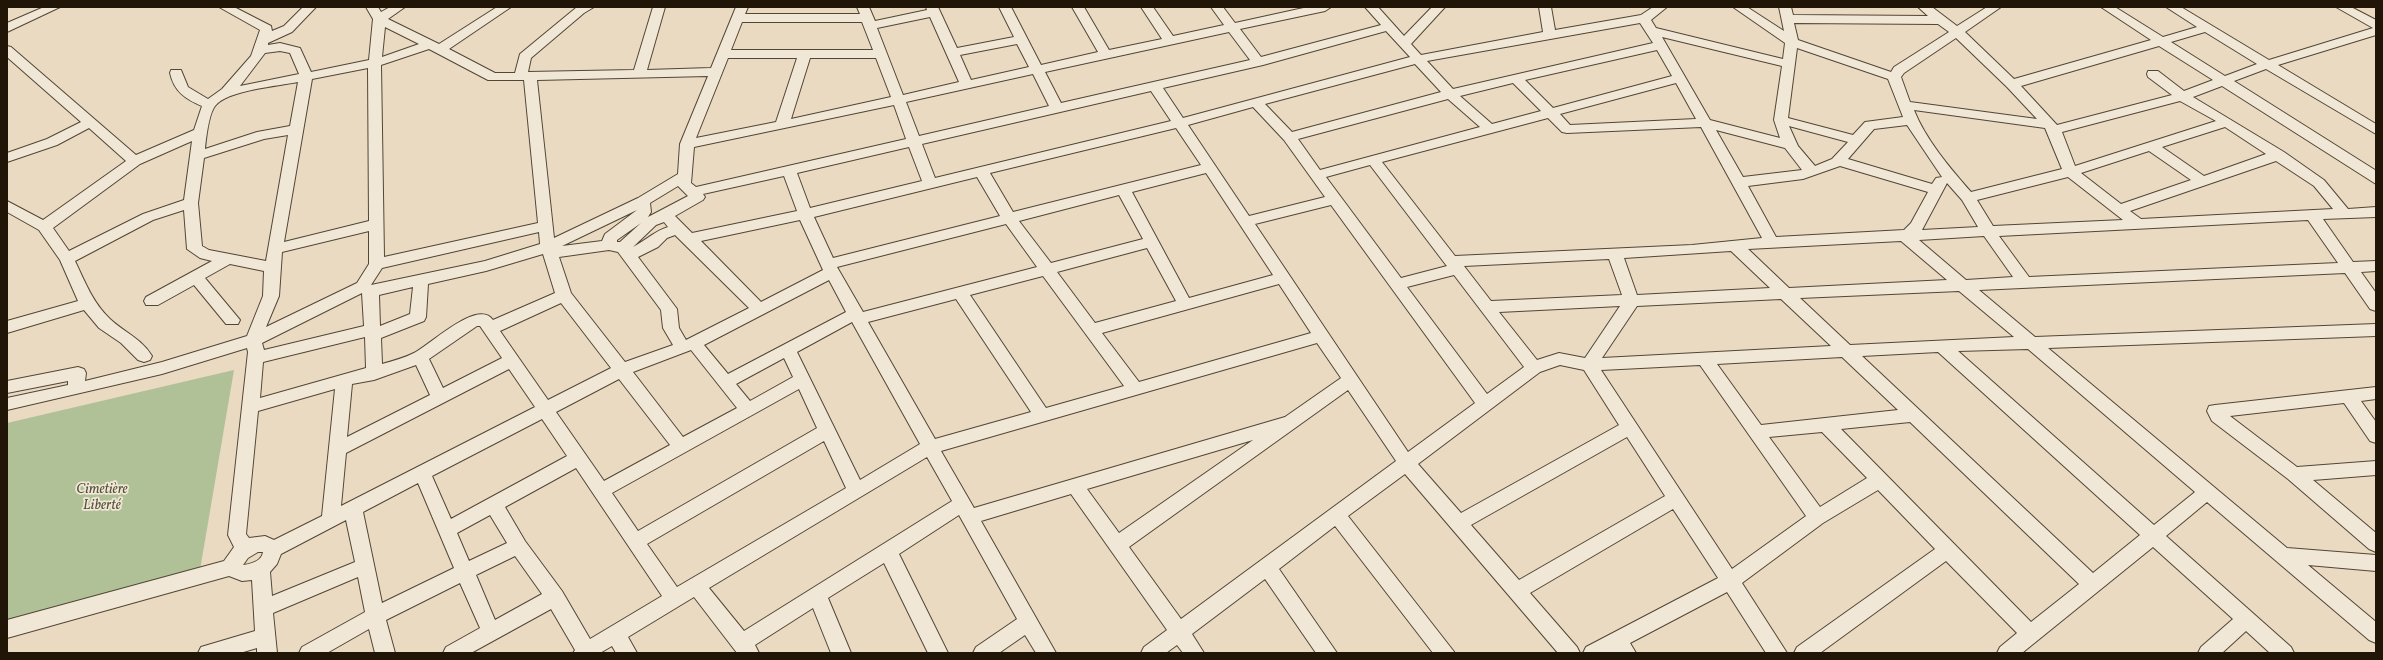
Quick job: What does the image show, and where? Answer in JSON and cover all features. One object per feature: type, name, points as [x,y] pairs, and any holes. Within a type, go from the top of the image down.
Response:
[{"type":"street","points":[[7,28],[54,7]]},
{"type":"street","points":[[225,7],[267,29],[257,57],[228,92],[209,104],[200,133],[191,203],[195,249],[205,254],[272,267]]},
{"type":"street","points":[[262,45],[288,29],[310,7]]},
{"type":"street","points":[[376,13],[399,7]]},
{"type":"street","points":[[228,92],[375,63],[435,48],[505,7]]},
{"type":"street","points":[[588,7],[580,10],[525,57],[526,77],[550,250],[564,294],[681,447]]},
{"type":"street","points":[[639,74],[659,7]]},
{"type":"street","points":[[1005,7],[1057,109]]},
{"type":"street","points":[[1078,7],[1106,54]]},
{"type":"street","points":[[1147,7],[1170,41]]},
{"type":"street","points":[[1217,7],[1258,62]]},
{"type":"street","points":[[687,144],[782,125],[1170,41],[1232,27],[1275,12],[1325,7]]},
{"type":"street","points":[[1371,7],[1450,94],[1490,129]]},
{"type":"street","points":[[1404,44],[1439,7]]},
{"type":"street","points":[[1545,7],[1550,35]]},
{"type":"street","points":[[1647,25],[1661,7]]},
{"type":"street","points":[[1739,7],[1792,42],[1894,77]]},
{"type":"street","points":[[1924,7],[1957,32],[2012,84],[2052,127],[2070,172],[2138,224]]},
{"type":"street","points":[[1894,77],[1899,70],[1995,7]]},
{"type":"street","points":[[2107,7],[2162,40],[2221,81],[2370,172],[2376,179]]},
{"type":"street","points":[[2172,7],[2376,130]]},
{"type":"street","points":[[2342,7],[2376,25]]},
{"type":"street","points":[[621,250],[640,231],[664,214],[698,197],[684,184],[687,144],[740,12],[867,17],[933,10],[967,85]]},
{"type":"street","points":[[376,13],[435,48],[489,76],[526,77],[717,72]]},
{"type":"street","points":[[374,374],[374,346],[366,289],[377,264],[376,13]]},
{"type":"street","points":[[1811,171],[1789,145],[1783,132],[1781,120],[1792,42],[1786,13],[1940,20]]},
{"type":"street","points":[[691,238],[805,214],[1178,123],[1255,101],[1418,59],[1550,35],[1625,14],[1647,25],[1788,64]]},
{"type":"street","points":[[867,17],[930,183]]},
{"type":"street","points":[[1647,25],[1661,45],[1740,182],[1772,242]]},
{"type":"street","points":[[694,192],[1258,62],[1388,27]]},
{"type":"street","points":[[2012,84],[2207,28]]},
{"type":"street","points":[[1904,104],[2052,127],[2182,96],[2268,64],[2376,31]]},
{"type":"street","points":[[953,53],[1022,39]]},
{"type":"street","points":[[245,549],[237,534],[255,358],[253,340],[271,296],[272,267],[306,76],[295,52],[280,47],[262,45]]},
{"type":"street","points":[[1289,137],[1450,94],[1661,45]]},
{"type":"street","points":[[7,50],[136,161]]},
{"type":"street","points":[[724,54],[880,54]]},
{"type":"street","points":[[782,125],[804,55]]},
{"type":"street","points":[[176,73],[178,83],[186,95],[209,104]]},
{"type":"street","points":[[2153,74],[2182,96],[2279,155],[2319,183],[2345,214]]},
{"type":"street","points":[[1894,77],[1911,120],[1945,171],[1968,197],[1988,231],[2024,282]]},
{"type":"street","points":[[1515,78],[1563,126],[1572,130],[1705,122],[1789,145]]},
{"type":"street","points":[[1317,175],[1680,78]]},
{"type":"street","points":[[1155,86],[1178,123],[1406,463],[1570,653]]},
{"type":"street","points":[[1255,101],[1289,137],[1485,404]]},
{"type":"street","points":[[1781,120],[1855,140]]},
{"type":"street","points":[[1740,182],[1811,171],[1838,161],[1855,140],[1867,128],[1875,123],[1911,120]]},
{"type":"street","points":[[7,158],[52,142],[91,122]]},
{"type":"street","points":[[1968,197],[2070,172],[2227,122]]},
{"type":"street","points":[[196,156],[262,135],[296,129]]},
{"type":"street","points":[[44,226],[136,161],[165,146],[200,133]]},
{"type":"street","points":[[2151,146],[2202,181]]},
{"type":"street","points":[[2118,210],[2279,155]]},
{"type":"street","points":[[1373,160],[1534,368]]},
{"type":"street","points":[[1838,161],[1937,190]]},
{"type":"street","points":[[233,567],[240,573],[250,573],[260,568],[268,562],[272,550],[622,370],[688,345],[759,310],[830,268],[1009,218],[1208,168]]},
{"type":"street","points":[[789,171],[805,214],[830,268],[1046,653]]},
{"type":"street","points":[[981,171],[1009,218],[1135,389]]},
{"type":"street","points":[[1906,237],[1917,226],[1937,190],[1945,171]]},
{"type":"street","points":[[7,404],[75,389],[221,352],[253,340],[366,289],[486,266],[550,250],[643,201],[684,176]]},
{"type":"street","points":[[1123,189],[1185,304]]},
{"type":"street","points":[[1244,222],[1335,199]]},
{"type":"street","points":[[643,201],[644,212],[642,215],[612,236],[621,250],[669,310],[671,328],[726,382],[748,410]]},
{"type":"street","points":[[68,259],[148,217],[191,203]]},
{"type":"street","points":[[7,206],[44,226],[68,259],[87,304],[105,324],[127,339],[144,356]]},
{"type":"street","points":[[1397,284],[1454,265],[1736,247],[1772,242],[1906,237],[1988,231],[2376,212]]},
{"type":"street","points":[[664,214],[672,219],[678,229],[691,238],[759,310]]},
{"type":"street","points":[[2312,215],[2351,267],[2376,305]]},
{"type":"street","points":[[275,249],[376,224]]},
{"type":"street","points":[[377,264],[546,226]]},
{"type":"street","points":[[550,250],[621,250],[653,243],[662,234],[678,229]]},
{"type":"street","points":[[1906,237],[2206,493],[2376,634]]},
{"type":"street","points":[[726,382],[788,349],[857,316],[960,292],[1152,242]]},
{"type":"street","points":[[1736,247],[2092,584]]},
{"type":"street","points":[[1615,254],[1632,301]]},
{"type":"street","points":[[152,301],[227,259]]},
{"type":"street","points":[[1487,307],[2376,266]]},
{"type":"street","points":[[196,277],[232,320]]},
{"type":"street","points":[[1092,330],[1282,278]]},
{"type":"street","points":[[255,358],[371,332],[418,318],[421,279]]},
{"type":"street","points":[[960,292],[1042,415]]},
{"type":"street","points":[[491,328],[564,294]]},
{"type":"street","points":[[1589,365],[1632,301]]},
{"type":"street","points":[[7,327],[87,304]]},
{"type":"street","points":[[249,407],[374,374],[420,357],[474,320],[485,321],[513,360],[674,599]]},
{"type":"street","points":[[1151,653],[1534,368],[1559,359],[1589,365],[1705,360],[1942,346],[2032,344],[2376,330]]},
{"type":"street","points":[[494,506],[518,546],[555,597],[585,652],[930,447],[1321,336]]},
{"type":"street","points":[[1942,346],[2284,653]]},
{"type":"street","points":[[788,349],[856,491]]},
{"type":"street","points":[[420,357],[440,399]]},
{"type":"street","points":[[337,450],[440,399],[513,360]]},
{"type":"street","points":[[1705,360],[1758,432],[1817,518]]},
{"type":"street","points":[[1589,365],[1777,653]]},
{"type":"street","points":[[7,387],[78,373],[75,389]]},
{"type":"street","points":[[601,491],[802,380]]},
{"type":"street","points":[[1117,545],[1287,423],[1350,380]]},
{"type":"street","points":[[331,520],[344,382]]},
{"type":"street","points":[[2376,393],[2216,409],[2218,416],[2294,474],[2376,544]]},
{"type":"street","points":[[2348,395],[2376,436]]},
{"type":"street","points":[[1758,432],[1913,415]]},
{"type":"street","points":[[696,586],[745,648],[817,595],[888,551],[966,510],[1075,486],[1287,423]]},
{"type":"street","points":[[1825,424],[2030,634]]},
{"type":"street","points":[[1459,523],[1630,427]]},
{"type":"street","points":[[635,542],[827,431]]},
{"type":"street","points":[[447,530],[494,506],[579,458]]},
{"type":"street","points":[[2294,474],[2376,468]]},
{"type":"street","points":[[422,473],[491,632]]},
{"type":"street","points":[[1593,653],[1621,647],[1730,581],[1817,518],[1879,480]]},
{"type":"street","points":[[1075,486],[1194,653]]},
{"type":"street","points":[[2007,653],[2206,493]]},
{"type":"street","points":[[1517,591],[1676,498]]},
{"type":"street","points":[[353,509],[375,616],[385,653]]},
{"type":"street","points":[[1337,515],[1445,653]]},
{"type":"street","points":[[233,567],[237,556],[245,549],[260,544],[268,545],[272,550]]},
{"type":"street","points":[[309,653],[375,616],[518,546]]},
{"type":"street","points":[[1804,653],[1947,550]]},
{"type":"street","points":[[888,551],[938,653]]},
{"type":"street","points":[[2280,555],[2376,564]]},
{"type":"street","points":[[264,608],[365,566]]},
{"type":"street","points":[[7,629],[233,567]]},
{"type":"street","points":[[1267,567],[1327,653]]},
{"type":"street","points":[[208,653],[266,645],[260,568]]},
{"type":"street","points":[[817,595],[841,653]]},
{"type":"street","points":[[453,653],[555,597]]},
{"type":"street","points":[[2208,653],[2246,618]]},
{"type":"street","points":[[983,653],[1028,622]]},
{"type":"street","points":[[614,634],[627,653]]},
{"type":"green space","name":"Cimetière Liberté","points":[[234,370],[200,570],[7,621],[7,423]]}]
